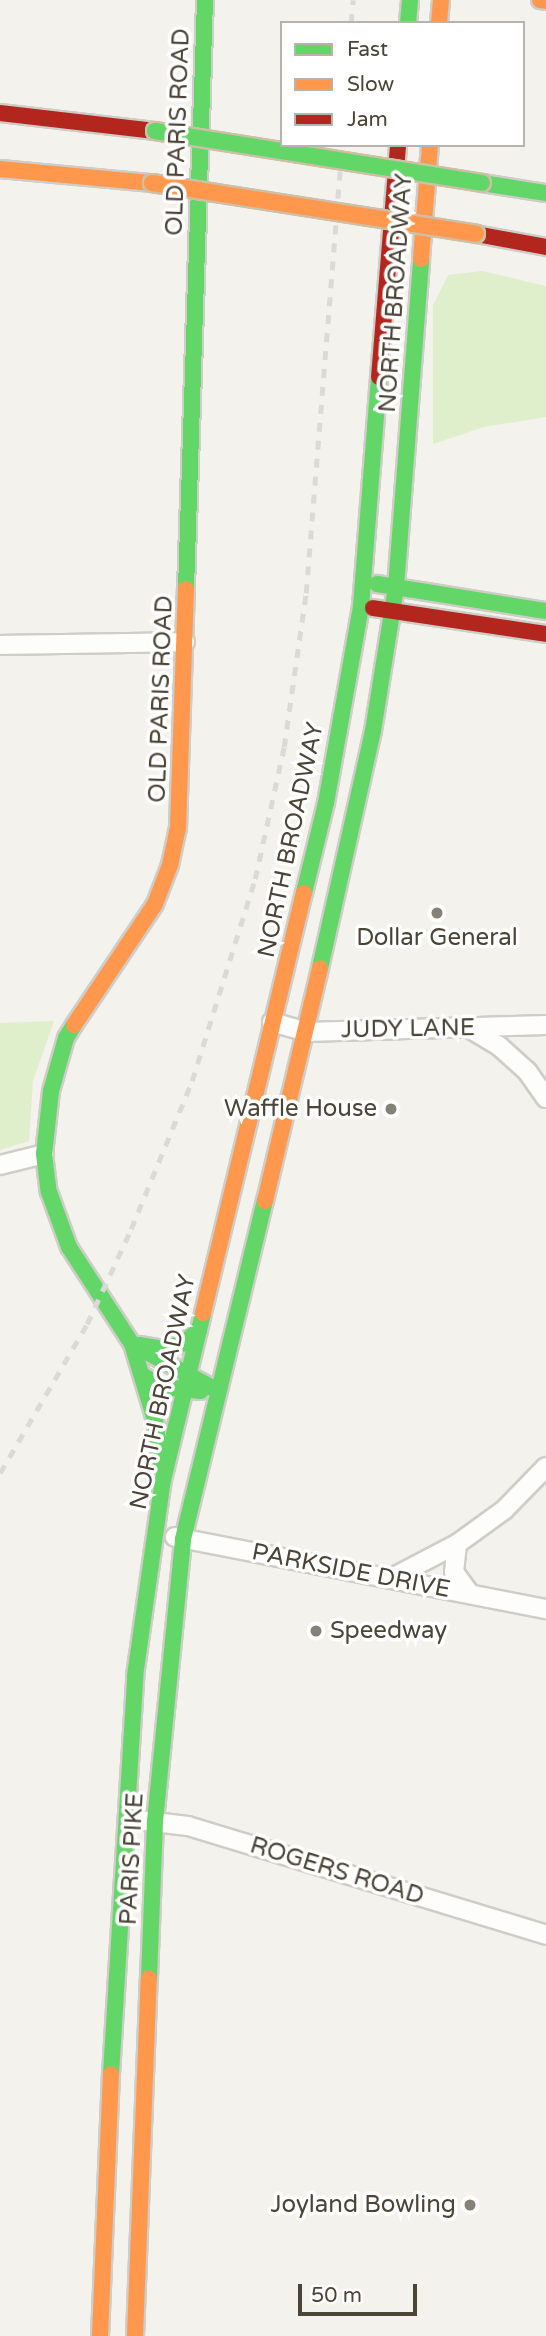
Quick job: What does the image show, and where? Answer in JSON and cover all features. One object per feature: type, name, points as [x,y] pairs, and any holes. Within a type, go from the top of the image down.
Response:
[{"type":"main road","name":"OLD PARIS ROAD","points":[[163,1480],[155,1420],[132,1343],[69,1247],[50,1192],[44,1154],[51,1091],[66,1038],[135,938],[170,866],[182,794],[205,0]]},
{"type":"main road","points":[[408,21],[410,0]]},
{"type":"main road","points":[[439,21],[441,0]]},
{"type":"main road","points":[[540,0],[546,1]]},
{"type":"main road","points":[[0,113],[155,131],[546,193]]},
{"type":"main road","name":"NORTH BROADWAY","points":[[156,1533],[163,1480],[183,1393],[326,803],[360,606],[398,147]]},
{"type":"main road","name":"NORTH BROADWAY","points":[[216,1390],[306,1032],[358,808],[393,610],[430,147]]},
{"type":"main road","points":[[0,169],[152,183],[543,247]]},
{"type":"main road","points":[[362,581],[546,611]]},
{"type":"main road","points":[[360,606],[546,634]]},
{"type":"main road","points":[[132,1343],[164,1349],[181,1344],[199,1330]]},
{"type":"main road","name":"OLD PARIS ROAD","points":[[132,1343],[216,1390]]},
{"type":"main road","points":[[142,1375],[183,1393],[216,1390]]},
{"type":"main road","name":"PARIS PIKE","points":[[135,2336],[155,1821],[183,1539],[216,1390]]},
{"type":"main road","name":"PARIS PIKE","points":[[100,2336],[101,2235],[135,1676],[156,1533]]},
{"type":"street","points":[[0,645],[185,642]]},
{"type":"street","name":"JUDY LANE","points":[[272,1022],[306,1032],[546,1025]]},
{"type":"street","points":[[470,1028],[499,1046],[527,1071],[546,1098]]},
{"type":"street","points":[[0,1165],[44,1154]]},
{"type":"street","points":[[390,1579],[457,1544],[504,1510],[546,1466]]},
{"type":"street","name":"PARKSIDE DRIVE","points":[[156,1533],[546,1609]]},
{"type":"street","points":[[457,1544],[454,1572],[470,1594]]},
{"type":"street","name":"ROGERS ROAD","points":[[125,1820],[188,1826],[546,1935]]},
{"type":"green space","points":[[482,271],[546,286],[546,417],[484,427],[433,444],[433,305],[448,275]]},
{"type":"green space","points":[[54,1021],[33,1081],[29,1141],[0,1150],[0,1023]]},
{"type":"railway","points":[[351,21],[353,0]]},
{"type":"railway","points":[[0,1473],[87,1324],[131,1229],[192,1081],[255,879],[284,747],[306,593],[342,147]]},
{"type":"traffic: fast","points":[[186,589],[205,0]]},
{"type":"traffic: fast","points":[[408,21],[410,0]]},
{"type":"traffic: fast","points":[[155,131],[482,183]]},
{"type":"traffic: fast","points":[[482,183],[546,193]]},
{"type":"traffic: fast","points":[[320,968],[373,731],[396,587],[421,259]]},
{"type":"traffic: fast","points":[[304,893],[326,803],[361,606],[379,377]]},
{"type":"traffic: fast","points":[[377,584],[546,611]]},
{"type":"traffic: fast","points":[[74,1025],[66,1038],[51,1091],[44,1154],[49,1192],[69,1247],[132,1344],[155,1420],[162,1469]]},
{"type":"traffic: fast","points":[[149,1978],[155,1821],[183,1539],[265,1201]]},
{"type":"traffic: fast","points":[[111,2074],[135,1676],[163,1480],[203,1313]]},
{"type":"traffic: fast","points":[[139,1345],[164,1349],[182,1344],[199,1330]]},
{"type":"traffic: fast","points":[[132,1344],[216,1390]]},
{"type":"traffic: fast","points":[[142,1375],[162,1387],[201,1391]]},
{"type":"traffic: slow","points":[[439,21],[441,0]]},
{"type":"traffic: slow","points":[[540,0],[546,1]]},
{"type":"traffic: slow","points":[[421,259],[430,147]]},
{"type":"traffic: slow","points":[[0,169],[152,183]]},
{"type":"traffic: slow","points":[[152,183],[476,234]]},
{"type":"traffic: slow","points":[[74,1025],[155,904],[170,865],[178,828],[186,589]]},
{"type":"traffic: slow","points":[[203,1313],[304,893]]},
{"type":"traffic: slow","points":[[265,1201],[320,968]]},
{"type":"traffic: slow","points":[[135,2336],[149,1978]]},
{"type":"traffic: slow","points":[[100,2336],[111,2074]]},
{"type":"traffic: jam","points":[[0,113],[155,131]]},
{"type":"traffic: jam","points":[[379,377],[398,147]]},
{"type":"traffic: jam","points":[[476,234],[546,247]]},
{"type":"traffic: jam","points":[[373,608],[546,634]]},
{"type":"place","name":"Dollar General","points":[[437,913]]},
{"type":"place","name":"Waffle House","points":[[391,1109]]},
{"type":"place","name":"Speedway","points":[[316,1631]]},
{"type":"place","name":"Joyland Bowling","points":[[470,2205]]}]
